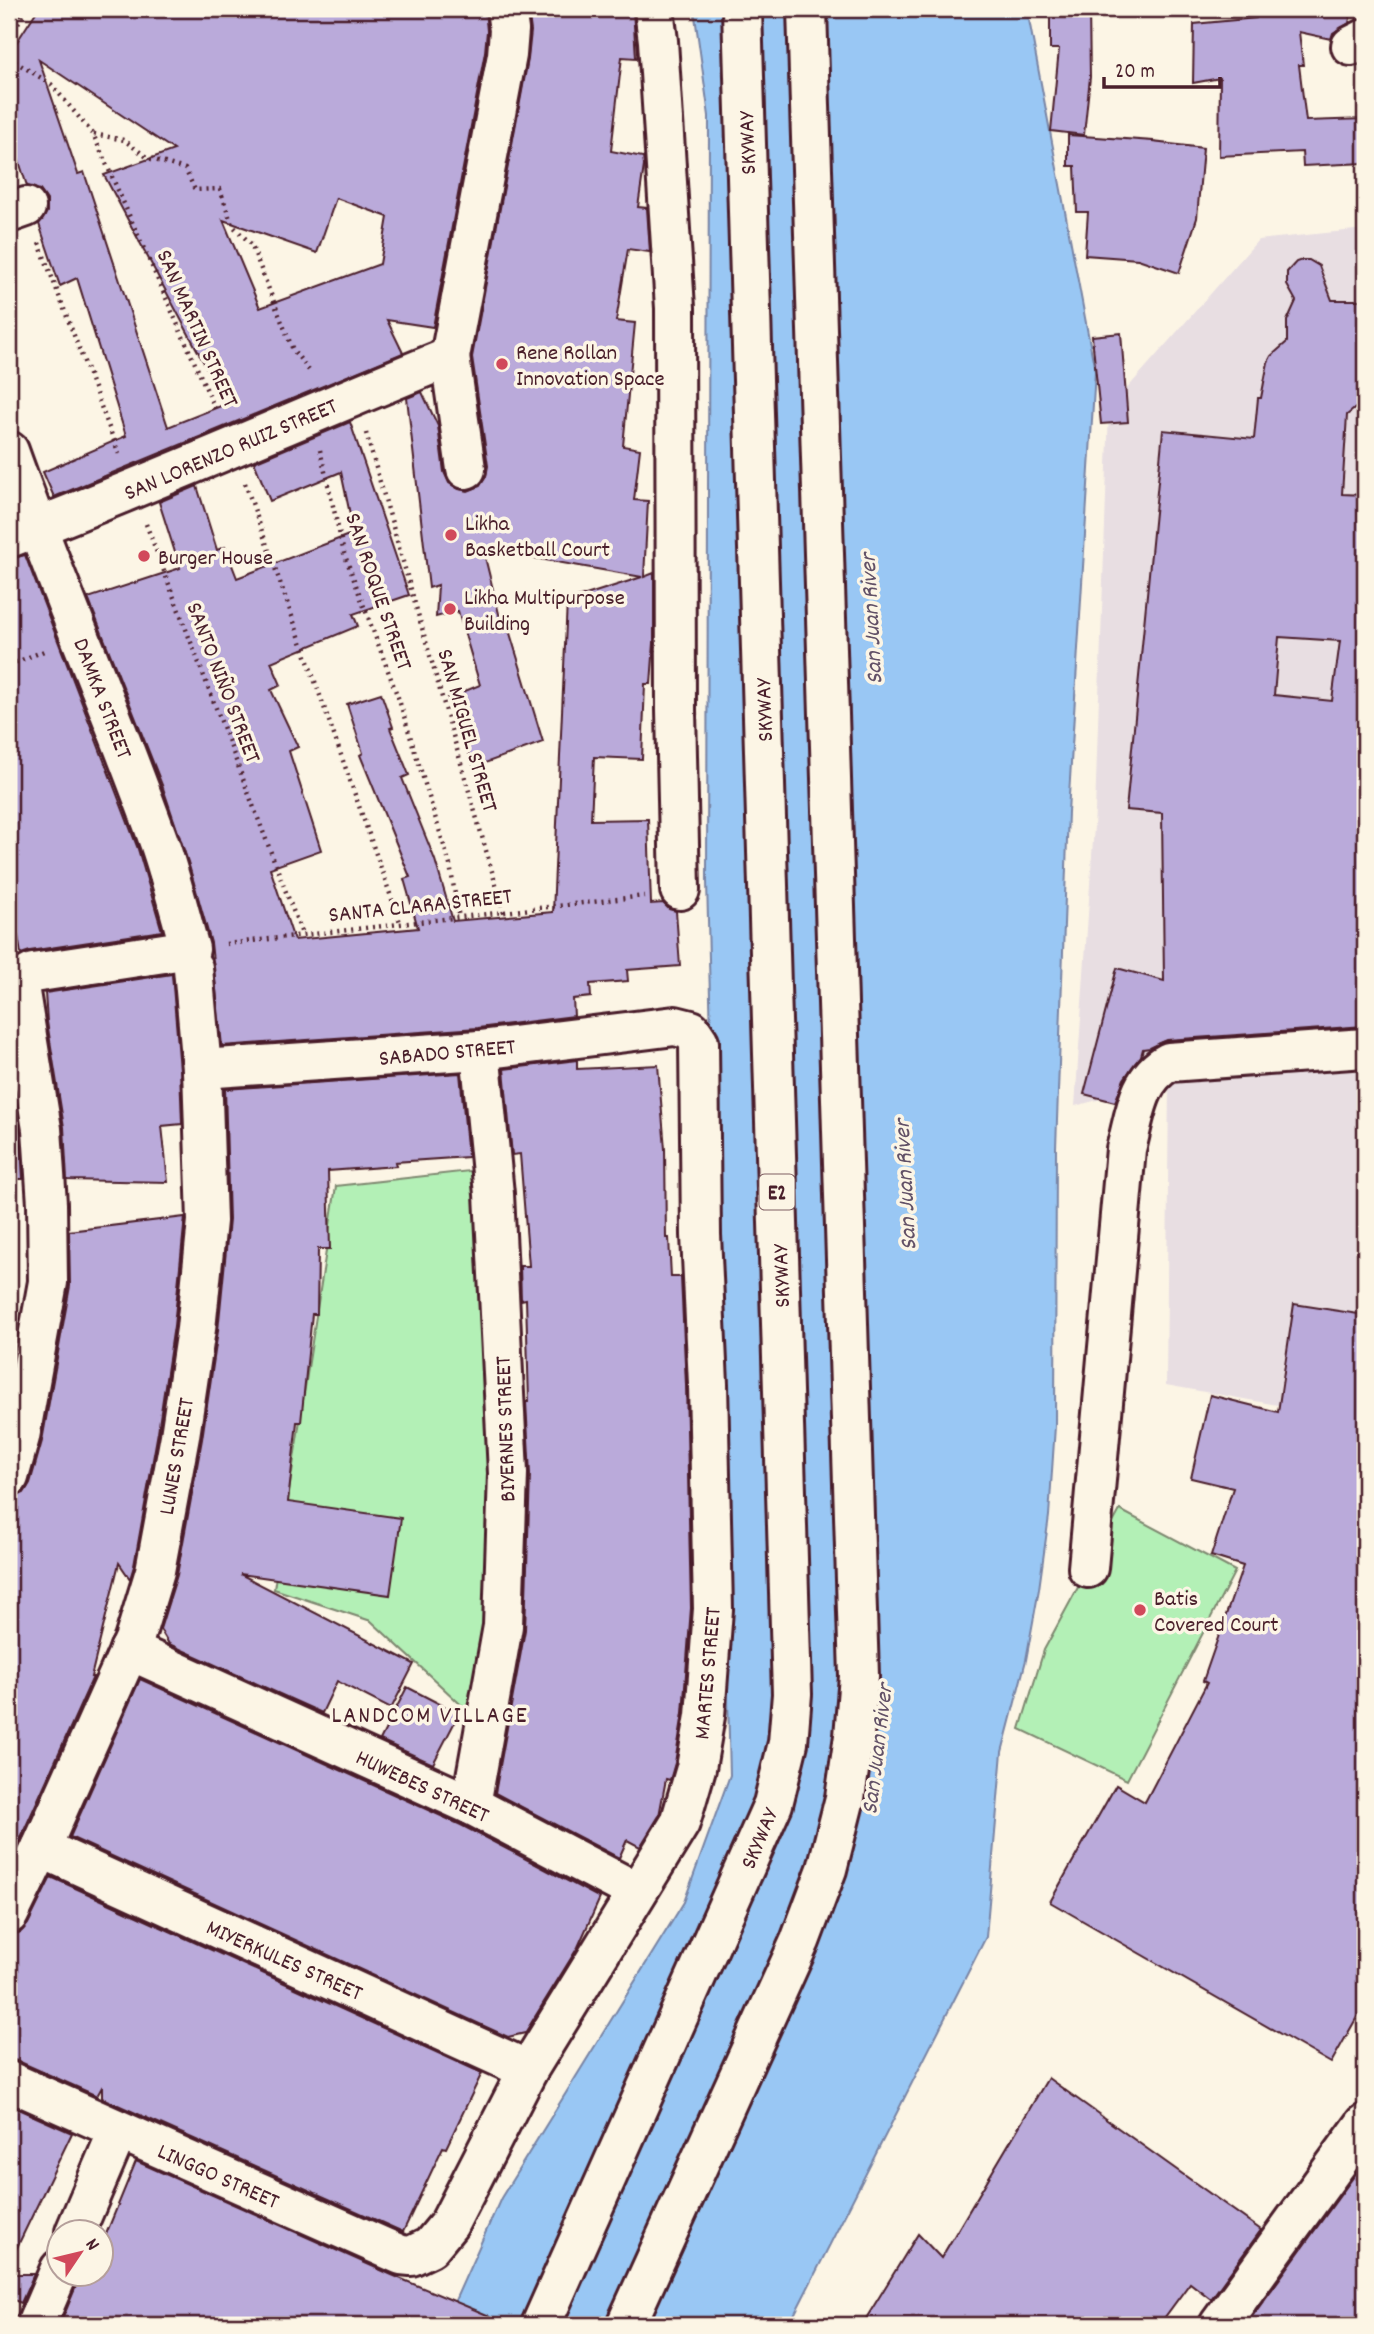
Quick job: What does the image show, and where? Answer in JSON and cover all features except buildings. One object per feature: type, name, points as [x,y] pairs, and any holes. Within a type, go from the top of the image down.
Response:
[{"type":"main road","points":[[466,469],[450,357],[507,55],[509,30],[506,9]]},
{"type":"main road","points":[[654,9],[674,308],[676,697],[667,892]]},
{"type":"main road","name":"SKYWAY","points":[[541,2325],[773,1804],[788,1743],[792,1694],[742,9]]},
{"type":"main road","points":[[626,2325],[800,1941],[828,1870],[845,1798],[856,1712],[858,1662],[807,9]]},
{"type":"main road","name":"SAN LORENZO RUIZ STREET","points":[[22,533],[133,490],[232,446],[450,357]]},
{"type":"main road","name":"DAMKA STREET","points":[[9,451],[22,533],[81,637],[159,845],[191,959]]},
{"type":"main road","points":[[9,1477],[20,1437],[48,1282],[42,1129],[19,986],[27,975],[33,973],[191,959]]},
{"type":"main road","name":"LUNES STREET","points":[[9,1914],[129,1650],[155,1571],[196,1329],[207,1221],[202,1069],[191,959]]},
{"type":"main road","name":"SABADO STREET","points":[[202,1069],[480,1050],[676,1026],[691,1030]]},
{"type":"main road","name":"MARTES STREET","points":[[429,2247],[449,2224],[528,2070],[680,1824],[696,1768],[705,1716],[713,1609],[708,1384],[701,1235],[699,1042],[691,1030]]},
{"type":"main road","points":[[1088,1568],[1126,1149],[1144,1083],[1156,1069],[1169,1062],[1365,1048]]},
{"type":"main road","name":"BIYERNES STREET","points":[[471,1805],[503,1626],[508,1473],[494,1194],[480,1050]]},
{"type":"main road","name":"HUWEBES STREET","points":[[129,1650],[471,1805],[638,1892]]},
{"type":"main road","name":"MIYERKULES STREET","points":[[41,1848],[528,2070]]},
{"type":"main road","name":"LINGGO STREET","points":[[9,2081],[401,2255],[411,2256],[429,2247]]},
{"type":"main road","points":[[1219,2325],[1365,2124]]},
{"type":"main road","points":[[81,2218],[118,2131]]},
{"type":"main road","points":[[36,2325],[52,2288]]},
{"type":"path","points":[[9,42],[25,9]]},
{"type":"path","name":"SAN MARTIN STREET","points":[[9,58],[51,84],[93,134],[232,446],[401,925]]},
{"type":"path","name":"SAN ROQUE STREET","points":[[93,134],[124,141],[148,158],[184,169],[195,190],[220,189],[232,225],[251,244],[293,350],[312,374],[312,413],[344,553],[399,700],[450,865],[460,918]]},
{"type":"path","name":"SANTO NIÑO STREET","points":[[17,210],[133,490],[302,934]]},
{"type":"path","name":"SAN MIGUEL STREET","points":[[355,395],[504,913]]},
{"type":"path","name":"SANTA CLARA STREET","points":[[191,959],[302,934],[401,925],[667,892]]},
{"type":"shaded area","points":[[1365,229],[1365,1421],[1166,1385],[1169,1081],[1075,1106],[1095,811],[1109,409],[1258,240]]},
{"type":"green space","points":[[478,1170],[495,1616],[470,1713],[371,1621],[274,1589],[336,1186]]},
{"type":"green space","name":"Batis Covered Court","points":[[1120,1510],[1235,1571],[1127,1780],[1020,1729],[1044,1650]]},
{"type":"water","name":"San Juan River","points":[[694,9],[1027,9],[1095,371],[1068,812],[1056,1148],[1055,1426],[1049,1516],[1026,1660],[1002,1752],[986,1937],[789,2325],[444,2325],[501,2198],[684,1902],[730,1775],[707,881],[709,116]]},
{"type":"place","name":"Rene Rollan Innovation Space","points":[[502,364]]},
{"type":"place","name":"Likha Basketball Court","points":[[451,535]]},
{"type":"place","name":"Burger House","points":[[144,556]]},
{"type":"place","name":"Likha Multipurpose Building","points":[[450,609]]},
{"type":"place","name":"Batis Covered Court","points":[[1140,1610]]},
{"type":"district","name":"LANDCOM VILLAGE","points":[[430,1714]]}]
